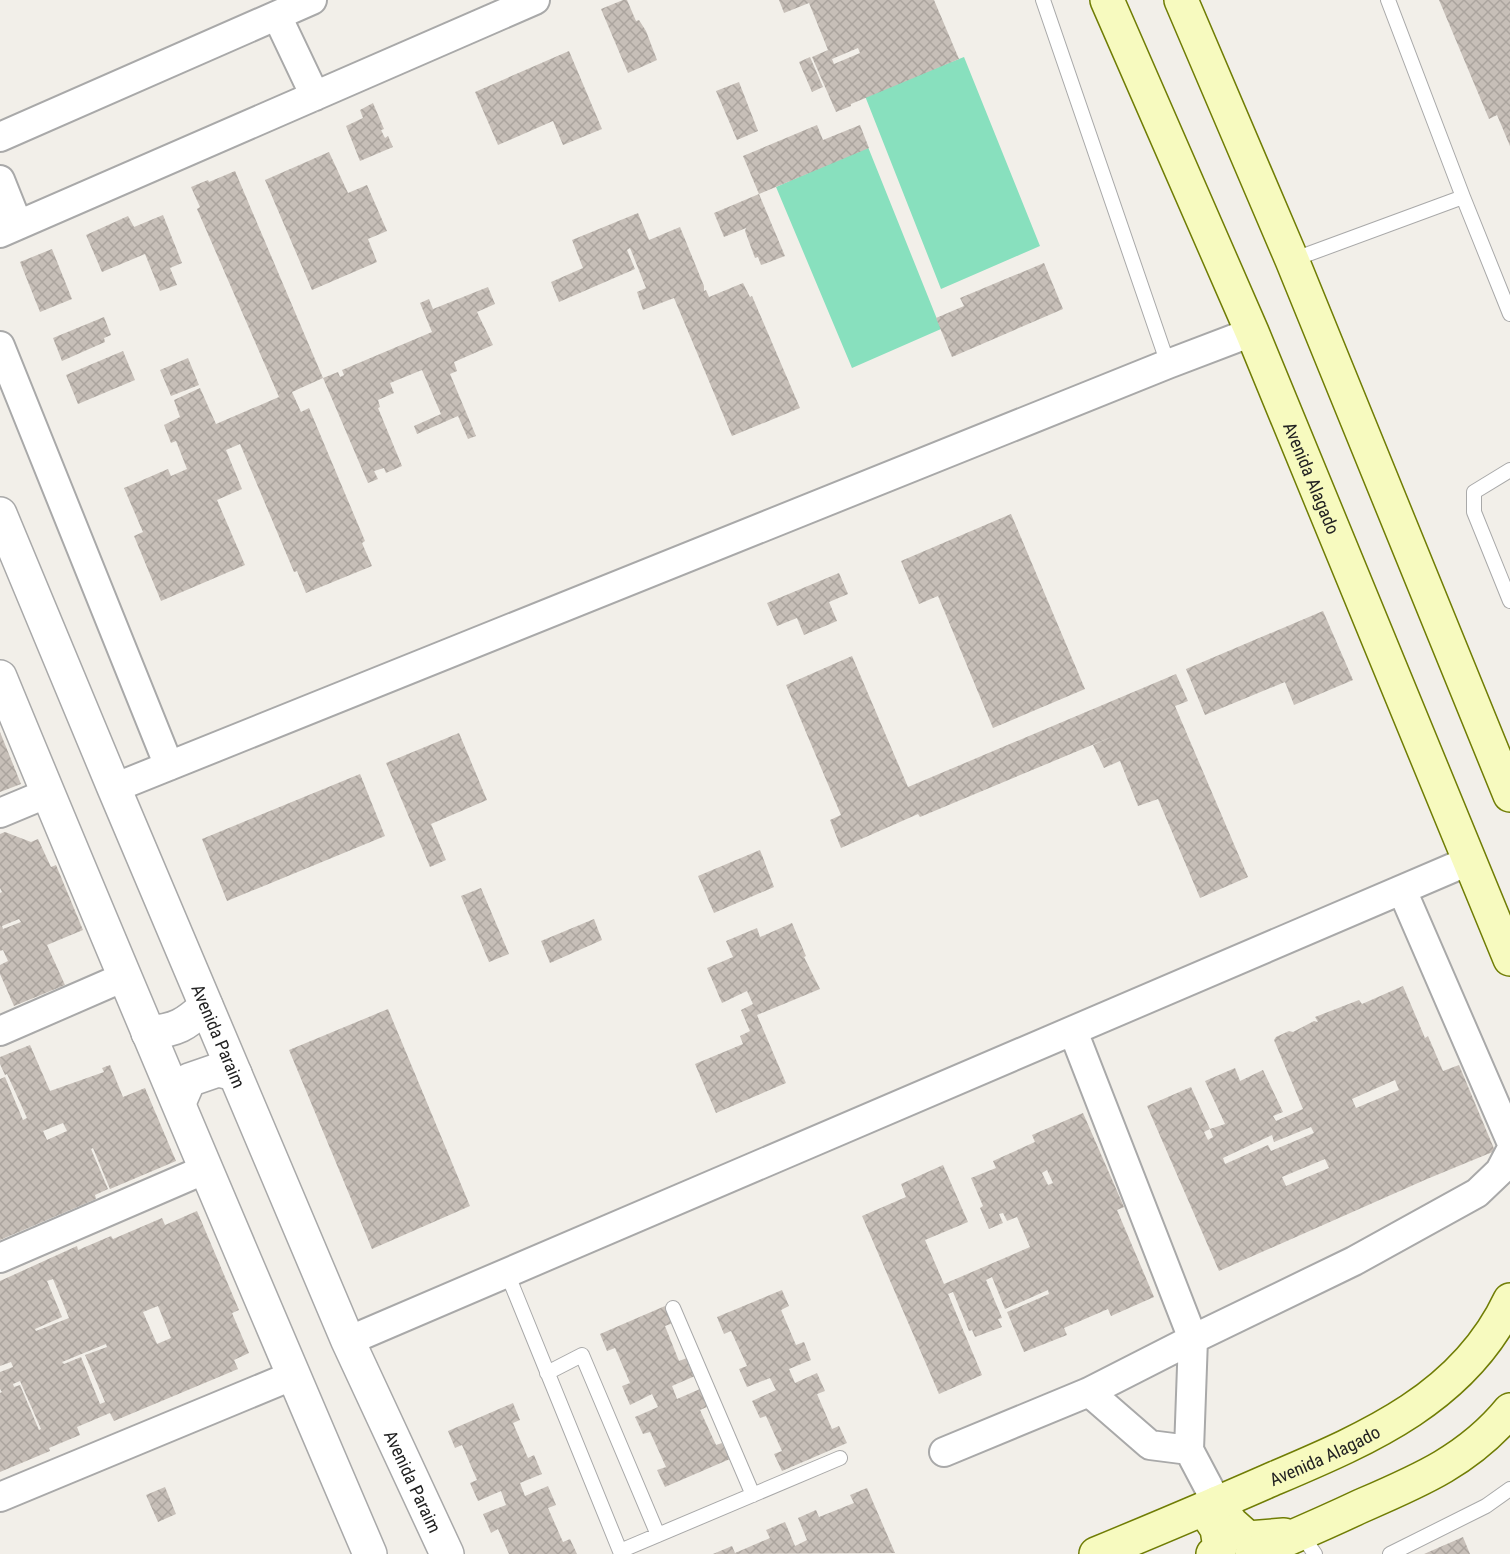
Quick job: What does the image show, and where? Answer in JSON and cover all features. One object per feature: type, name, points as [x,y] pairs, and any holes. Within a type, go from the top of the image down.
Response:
[{"type":"main road","name":"Avenida Alagado","points":[[1107,0],[1252,332],[1510,959]]},
{"type":"main road","points":[[1181,0],[1292,260],[1510,795]]},
{"type":"main road","name":"Avenida Alagado","points":[[1096,1554],[1342,1449],[1391,1424],[1424,1402],[1457,1374],[1488,1340],[1510,1300]]},
{"type":"main road","points":[[1252,1554],[1308,1544],[1450,1464],[1497,1425],[1510,1410]]},
{"type":"main road","points":[[1211,1506],[1248,1538],[1308,1544]]},
{"type":"main road","points":[[1211,1506],[1220,1548],[1213,1554]]},
{"type":"street","points":[[0,137],[312,0]]},
{"type":"street","points":[[0,180],[9,229],[535,0]]},
{"type":"street","points":[[277,16],[315,96]]},
{"type":"street","points":[[114,788],[1167,364],[1252,332]]},
{"type":"street","points":[[0,346],[169,766]]},
{"type":"street","name":"Avenida Paraim","points":[[0,514],[348,1341],[447,1554]]},
{"type":"street","points":[[0,677],[124,977],[370,1554]]},
{"type":"street","points":[[0,813],[48,793]]},
{"type":"street","points":[[348,1341],[1471,860]]},
{"type":"street","points":[[1402,890],[1510,1139]]},
{"type":"street","points":[[0,1031],[124,977]]},
{"type":"street","points":[[148,1033],[170,1031],[189,1022],[206,1006]]},
{"type":"street","points":[[1073,1030],[1193,1339],[1189,1450],[1211,1506]]},
{"type":"street","points":[[179,1103],[189,1080],[218,1070],[235,1074]]},
{"type":"street","points":[[944,1452],[1089,1392],[1354,1261],[1477,1193],[1500,1170],[1510,1152]]},
{"type":"street","points":[[0,1258],[206,1168]]},
{"type":"street","points":[[0,1497],[294,1375]]},
{"type":"street","points":[[1089,1392],[1150,1445],[1189,1450]]},
{"type":"lane","points":[[1044,0],[1167,364]]},
{"type":"lane","points":[[1388,0],[1510,314]]},
{"type":"lane","points":[[1292,260],[1463,197]]},
{"type":"lane","points":[[1510,470],[1474,492],[1474,512],[1510,601]]},
{"type":"lane","points":[[507,1274],[620,1551],[840,1458]]},
{"type":"lane","points":[[674,1308],[753,1495]]},
{"type":"lane","points":[[547,1373],[582,1355],[658,1535]]},
{"type":"lane","points":[[1390,1554],[1486,1506],[1510,1489]]},
{"type":"green space","points":[[964,57],[1040,246],[941,289],[865,96]]},
{"type":"green space","points":[[868,147],[941,329],[852,368],[776,187]]},
{"type":"building","points":[[627,0],[636,21],[639,20],[646,31],[657,60],[628,73],[601,9]]},
{"type":"building","points":[[779,0],[934,0],[959,59],[836,112],[812,57],[828,50],[809,3],[784,13]],"holes":[[[858,48],[860,53],[834,64],[832,59]]]},
{"type":"building","points":[[1439,0],[1510,0],[1510,146],[1497,115],[1489,119]]},
{"type":"building","points":[[569,51],[602,129],[563,145],[553,121],[498,145],[475,92]]},
{"type":"building","points":[[810,57],[823,87],[812,92],[799,62]]},
{"type":"building","points":[[739,82],[758,131],[737,140],[716,91]]},
{"type":"building","points":[[373,103],[384,129],[381,130],[385,138],[388,136],[393,147],[360,161],[346,126],[363,118],[360,110]]},
{"type":"building","points":[[817,125],[823,140],[860,125],[869,148],[759,194],[743,156]]},
{"type":"building","points":[[329,152],[348,193],[367,185],[387,231],[368,239],[377,262],[312,290],[265,180]]},
{"type":"building","points":[[235,171],[323,378],[292,392],[301,412],[309,408],[365,541],[362,543],[372,566],[306,593],[297,571],[294,572],[240,444],[226,450],[242,489],[217,500],[245,565],[161,601],[134,536],[143,532],[124,488],[168,469],[171,476],[187,469],[176,441],[171,443],[164,425],[180,417],[174,400],[200,388],[216,424],[279,397],[197,209],[200,207],[191,187]]},
{"type":"building","points":[[759,194],[785,256],[761,265],[758,257],[755,258],[745,231],[746,228],[724,237],[714,213]]},
{"type":"building","points":[[638,213],[649,240],[680,227],[704,291],[706,290],[709,297],[743,283],[750,297],[752,296],[800,408],[732,436],[674,298],[643,310],[637,292],[646,288],[630,248],[627,250],[635,269],[559,302],[551,282],[583,268],[572,240]]},
{"type":"building","points":[[163,215],[182,263],[170,268],[177,285],[160,291],[145,254],[102,272],[86,235],[128,216],[134,227]]},
{"type":"building","points":[[52,249],[72,299],[40,312],[20,262]]},
{"type":"building","points":[[1044,263],[1063,309],[952,357],[936,318],[964,306],[960,298]]},
{"type":"building","points":[[488,287],[495,304],[477,312],[493,345],[454,362],[457,371],[450,374],[476,436],[468,439],[458,416],[417,434],[414,426],[441,414],[422,370],[390,383],[394,393],[378,400],[380,407],[378,408],[402,466],[386,473],[384,468],[374,471],[378,479],[368,483],[323,378],[338,372],[340,377],[344,375],[342,370],[432,332],[420,303],[429,299],[433,309]]},
{"type":"building","points":[[104,317],[111,335],[104,338],[105,342],[62,361],[53,338]]},
{"type":"building","points":[[123,351],[135,380],[78,404],[66,375]]},
{"type":"building","points":[[188,358],[199,385],[171,396],[160,370]]},
{"type":"building","points":[[1011,514],[1085,689],[993,728],[938,596],[919,604],[901,561]]},
{"type":"building","points":[[839,573],[848,594],[829,602],[837,621],[804,635],[797,618],[777,626],[767,603]]},
{"type":"building","points":[[1323,611],[1353,680],[1294,705],[1285,682],[1205,715],[1186,669]]},
{"type":"building","points":[[852,656],[908,787],[1176,674],[1188,701],[1175,706],[1248,877],[1200,898],[1158,799],[1138,806],[1120,761],[1104,768],[1093,745],[1116,735],[920,817],[918,814],[841,848],[830,820],[841,815],[786,685]]},
{"type":"building","points":[[0,732],[21,784],[0,792]]},
{"type":"building","points":[[459,733],[487,800],[431,824],[446,860],[430,867],[386,763]]},
{"type":"building","points":[[360,774],[385,836],[227,901],[202,839]]},
{"type":"building","points":[[5,832],[31,842],[38,839],[51,867],[56,865],[83,930],[47,945],[65,985],[14,1006],[0,974],[0,965],[8,961],[3,950],[0,951],[0,893],[2,892],[0,888],[0,834]],"holes":[[[19,919],[21,922],[3,929],[2,926]]]},
{"type":"building","points":[[760,850],[774,887],[714,913],[698,876]]},
{"type":"building","points":[[481,888],[509,954],[489,962],[461,896]]},
{"type":"building","points":[[594,919],[602,940],[550,963],[541,941]]},
{"type":"building","points":[[792,923],[806,956],[804,957],[820,989],[757,1015],[786,1083],[716,1113],[695,1064],[743,1044],[740,1036],[750,1031],[741,1010],[753,1004],[747,991],[722,1003],[707,968],[733,957],[726,941],[757,928],[760,937]]},
{"type":"building","points":[[1403,986],[1425,1038],[1428,1036],[1443,1071],[1459,1065],[1495,1151],[1219,1271],[1147,1106],[1191,1087],[1210,1129],[1225,1124],[1205,1081],[1235,1068],[1240,1081],[1263,1070],[1283,1112],[1273,1116],[1276,1121],[1303,1109],[1274,1040],[1276,1037],[1289,1031],[1293,1032],[1314,1021],[1318,1022],[1315,1017],[1359,1000],[1362,1004]],"holes":[[[1395,1080],[1399,1090],[1356,1108],[1352,1099]],[[1311,1127],[1314,1133],[1271,1151],[1268,1145],[1225,1164],[1223,1158],[1272,1135],[1274,1142]],[[1210,1129],[1213,1137],[1208,1140],[1204,1132]],[[1325,1159],[1329,1168],[1286,1186],[1282,1177]]]},
{"type":"building","points":[[388,1009],[470,1206],[372,1249],[289,1050]]},
{"type":"building","points":[[30,1045],[50,1091],[104,1072],[102,1068],[110,1065],[123,1097],[145,1088],[176,1161],[110,1189],[93,1148],[91,1149],[108,1189],[95,1195],[96,1199],[0,1240],[0,1079],[5,1077],[23,1120],[27,1118],[0,1064],[0,1057]],"holes":[[[63,1123],[67,1131],[47,1140],[43,1131]]]},
{"type":"building","points":[[1083,1113],[1124,1207],[1117,1210],[1154,1297],[1111,1316],[1108,1309],[1064,1328],[1067,1335],[1024,1352],[1007,1312],[1049,1294],[1048,1290],[1005,1309],[992,1277],[986,1280],[1002,1318],[998,1319],[1002,1327],[975,1337],[972,1330],[969,1331],[953,1292],[948,1294],[982,1375],[939,1394],[862,1216],[906,1197],[901,1184],[943,1165],[968,1222],[925,1240],[944,1284],[1030,1247],[1017,1217],[1007,1221],[1003,1213],[999,1214],[1003,1223],[989,1229],[980,1208],[983,1206],[971,1178],[996,1168],[993,1161],[1035,1142],[1032,1135]],"holes":[[[1047,1170],[1053,1183],[1048,1185],[1042,1173]]]},
{"type":"building","points":[[197,1211],[239,1310],[232,1313],[249,1353],[234,1360],[238,1369],[114,1421],[110,1413],[77,1427],[80,1435],[49,1448],[50,1451],[0,1472],[0,1393],[2,1392],[0,1372],[13,1367],[11,1362],[0,1366],[0,1281],[77,1246],[78,1250],[111,1236],[113,1239],[162,1218],[165,1225]],"holes":[[[53,1279],[69,1318],[36,1331],[35,1329],[62,1317],[47,1281]],[[158,1306],[171,1338],[157,1344],[143,1312]],[[106,1344],[107,1347],[85,1355],[105,1402],[100,1404],[81,1357],[64,1364],[62,1362]],[[20,1381],[41,1429],[39,1430],[20,1385],[14,1387],[13,1384]]]},
{"type":"building","points":[[782,1290],[789,1306],[781,1310],[796,1345],[804,1342],[811,1360],[789,1369],[795,1383],[817,1373],[825,1391],[817,1394],[832,1429],[839,1426],[847,1443],[782,1471],[774,1454],[782,1451],[766,1416],[760,1418],[752,1401],[776,1390],[770,1378],[747,1387],[739,1369],[747,1366],[731,1331],[724,1334],[717,1317]]},
{"type":"building","points":[[665,1306],[673,1323],[665,1326],[679,1361],[687,1358],[695,1376],[672,1386],[677,1399],[700,1389],[707,1407],[700,1410],[716,1445],[722,1443],[730,1459],[665,1487],[657,1470],[666,1467],[650,1432],[643,1434],[635,1417],[658,1407],[652,1394],[630,1405],[622,1386],[630,1383],[615,1348],[607,1351],[600,1334]]},
{"type":"building","points":[[513,1403],[520,1420],[513,1423],[528,1458],[534,1455],[542,1474],[520,1483],[525,1496],[548,1486],[556,1505],[548,1508],[563,1542],[570,1539],[577,1554],[509,1554],[498,1529],[491,1533],[483,1514],[506,1505],[501,1491],[478,1501],[470,1483],[477,1480],[462,1445],[455,1448],[448,1431]]},
{"type":"building","points":[[165,1487],[176,1514],[158,1522],[146,1495]]},
{"type":"building","points":[[867,1488],[895,1553],[713,1554],[732,1546],[735,1553],[770,1538],[766,1530],[785,1522],[795,1546],[807,1540],[798,1518],[816,1510],[819,1517],[854,1503],[850,1495]]},
{"type":"building","points":[[1463,1537],[1470,1554],[1424,1554]]}]
